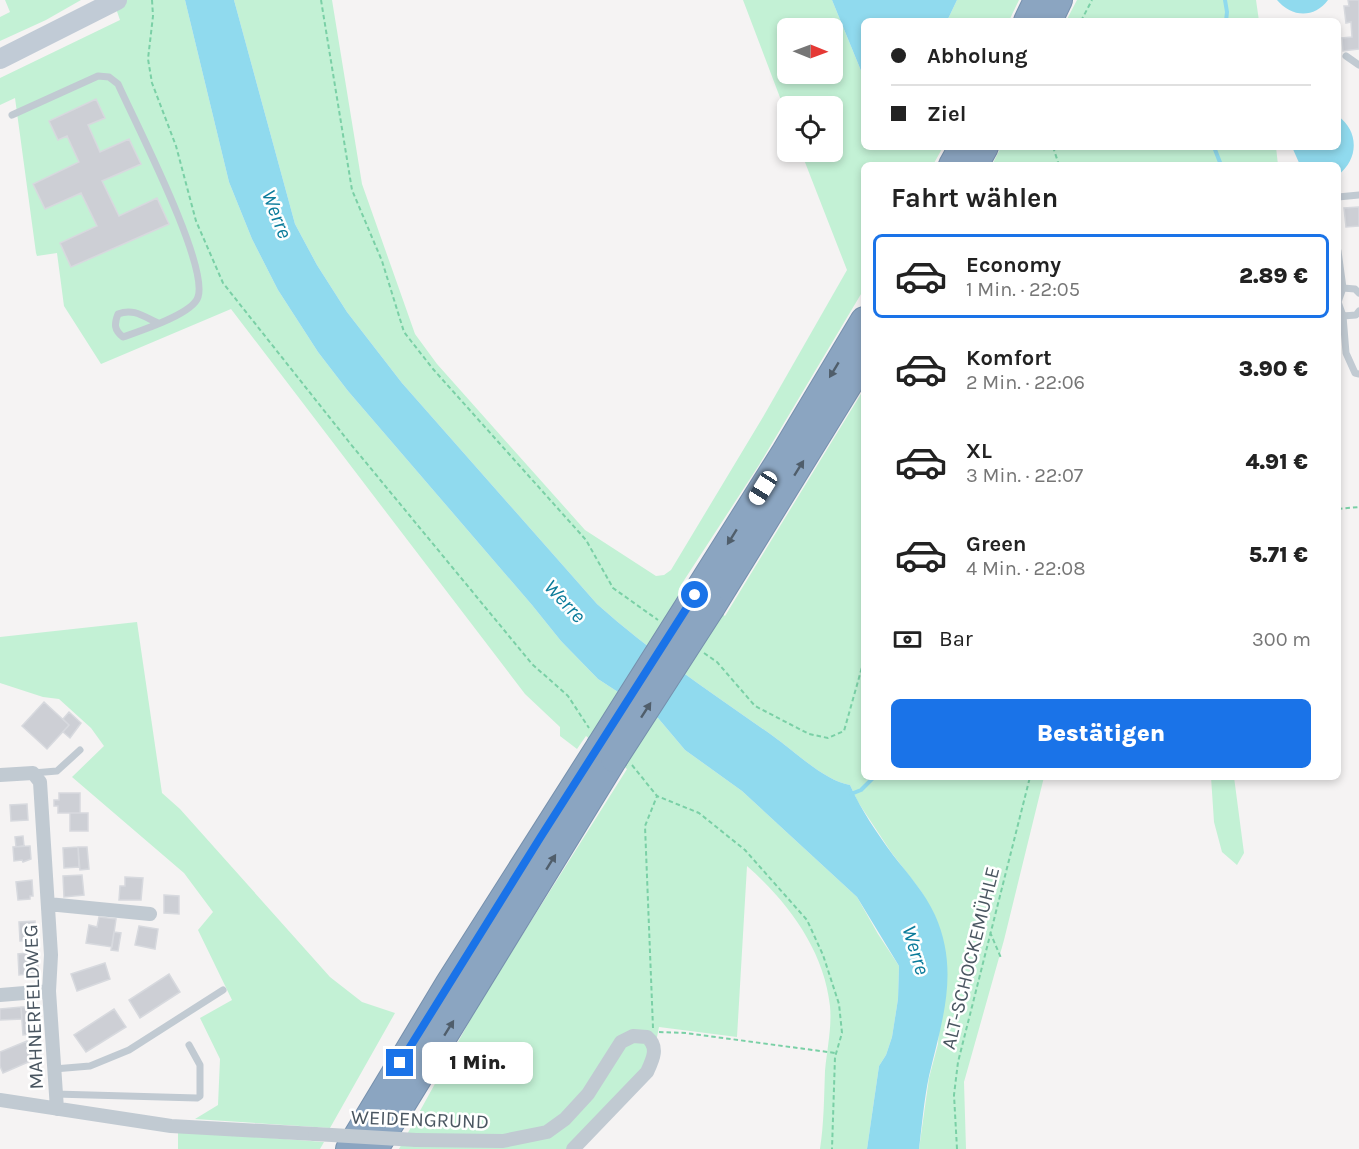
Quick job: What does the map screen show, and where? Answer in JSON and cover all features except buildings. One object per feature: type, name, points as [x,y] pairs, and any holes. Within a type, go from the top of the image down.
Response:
[{"type":"highway","points":[[1028,18],[1037,0]]},
{"type":"highway","points":[[1050,18],[1059,0]]},
{"type":"highway","points":[[704,601],[785,452],[861,325]]},
{"type":"highway","points":[[349,1149],[449,983],[607,753],[704,601],[861,365]]},
{"type":"highway","points":[[375,1149],[607,753]]},
{"type":"main road","points":[[0,59],[117,0]]},
{"type":"street","points":[[0,775],[33,773]]},
{"type":"street","name":"MAHNERFELDWEG","points":[[33,773],[40,782],[51,955],[49,991],[57,1109]]},
{"type":"street","name":"MAHNERFELDWEG","points":[[48,904],[150,914]]},
{"type":"street","points":[[0,995],[49,991]]},
{"type":"street","name":"WEIDENGRUND","points":[[0,1100],[171,1126],[416,1140],[503,1141],[547,1132],[565,1119],[588,1094],[621,1042],[633,1036],[647,1037],[654,1047],[654,1056],[647,1072],[573,1149]]},
{"type":"lane","points":[[1346,56],[1359,65]]},
{"type":"lane","points":[[12,116],[98,76],[109,77],[118,84],[182,224],[199,275],[198,297],[187,310],[158,323],[123,337],[117,332],[114,323],[118,315],[127,311],[136,312],[158,323]]},
{"type":"lane","points":[[1341,197],[1359,195]]},
{"type":"lane","points":[[1341,273],[1343,288],[1341,294]]},
{"type":"lane","points":[[1343,288],[1355,289],[1359,293]]},
{"type":"lane","points":[[1341,310],[1346,353],[1355,373],[1359,374]]},
{"type":"lane","points":[[1343,316],[1356,315],[1359,311]]},
{"type":"lane","points":[[33,773],[57,771],[80,750]]},
{"type":"lane","points":[[54,1069],[90,1066],[129,1050],[223,990]]},
{"type":"lane","points":[[56,1094],[197,1098],[200,1096],[200,1065],[189,1045]]},
{"type":"path","points":[[152,0],[153,16],[148,59],[152,83],[176,146],[196,221],[223,283],[349,442],[532,664],[568,696]]},
{"type":"path","points":[[321,0],[352,190],[382,261],[404,332],[432,369],[586,540],[613,588],[660,622]]},
{"type":"path","points":[[1083,18],[1092,0]]},
{"type":"path","points":[[1341,509],[1359,507]]},
{"type":"path","points":[[698,649],[717,662],[755,706],[809,734],[828,738],[844,730],[861,670]]},
{"type":"path","name":"ALT-SCHOCKEMÜHLE","points":[[957,1149],[954,1095],[958,1062],[1029,780]]},
{"type":"path","points":[[832,1149],[836,1053],[842,1033],[838,1004],[824,955],[807,920],[745,850],[727,835],[699,813],[657,796],[645,826],[653,1032],[686,1033],[836,1053]]},
{"type":"path","points":[[990,932],[1001,958]]},
{"type":"green space","points":[[5,0],[81,0],[46,20],[0,41],[0,17],[10,12]]},
{"type":"green space","points":[[113,0],[185,0],[229,182],[252,239],[278,290],[318,352],[348,391],[561,641],[598,679],[658,718],[685,750],[742,791],[857,897],[899,966],[898,999],[892,1037],[886,1055],[879,1066],[867,1149],[820,1149],[830,1022],[826,985],[812,947],[802,928],[776,895],[747,866],[737,1037],[659,1027],[656,1042],[644,1070],[571,1149],[399,1149],[480,1002],[627,769],[586,736],[577,749],[560,736],[560,727],[525,694],[231,309],[101,364],[64,306],[57,253],[37,256],[15,98],[0,105],[0,78],[120,20]]},
{"type":"green space","points":[[234,0],[332,0],[362,184],[415,334],[437,364],[585,530],[656,576],[664,575],[671,570],[763,417],[847,270],[805,162],[843,162],[843,96],[779,96],[743,0],[832,0],[839,18],[777,18],[777,84],[843,84],[843,27],[861,71],[861,150],[941,150],[935,162],[861,162],[861,294],[759,465],[681,585],[725,616],[861,394],[861,780],[1043,780],[1004,940],[964,1082],[966,1149],[919,1149],[929,1078],[938,1044],[944,947],[935,916],[921,891],[891,852],[858,802],[850,785],[830,778],[810,765],[661,656],[597,604],[402,383],[347,312],[317,265],[295,224]]},
{"type":"green space","points":[[957,0],[1019,0],[1010,18],[948,18]]},
{"type":"green space","points":[[1077,0],[1256,0],[1259,18],[1068,18]]},
{"type":"green space","points":[[1000,150],[1276,150],[1278,162],[994,162]]},
{"type":"green space","points":[[137,622],[162,793],[180,809],[330,977],[362,1002],[395,1013],[330,1128],[195,1119],[218,1105],[220,1059],[200,1018],[232,1000],[198,930],[213,912],[184,873],[72,777],[104,746],[91,728],[59,699],[43,697],[0,683],[0,637]]},
{"type":"green space","points":[[1211,780],[1234,780],[1244,853],[1237,865],[1222,852],[1214,822]]},
{"type":"green space","points":[[178,1131],[324,1142],[320,1149],[178,1149]]},
{"type":"water","name":"Werre","points":[[185,0],[234,0],[295,224],[317,265],[347,312],[402,383],[597,604],[661,656],[810,765],[830,778],[850,785],[875,830],[926,899],[935,915],[942,936],[948,976],[943,1016],[929,1076],[919,1149],[867,1149],[879,1066],[886,1055],[892,1037],[898,999],[899,966],[857,897],[742,791],[685,750],[658,718],[598,679],[561,641],[348,391],[318,352],[278,290],[252,239],[229,182]]},
{"type":"water","points":[[832,0],[957,0],[948,18],[861,18],[861,71],[843,27],[843,18],[839,18]]},
{"type":"water","points":[[1277,0],[1328,0],[1316,10],[1302,14],[1289,10]]},
{"type":"water","points":[[1341,119],[1345,122],[1350,129],[1354,145],[1350,161],[1341,172],[1341,162],[1299,162],[1293,150],[1341,150]]},
{"type":"waterway","points":[[1225,0],[1226,18]]},
{"type":"waterway","points":[[1215,150],[1220,162]]},
{"type":"waterway","points":[[851,794],[861,790],[871,780]]},
{"type":"route","points":[[400,1063],[695,595]]}]
